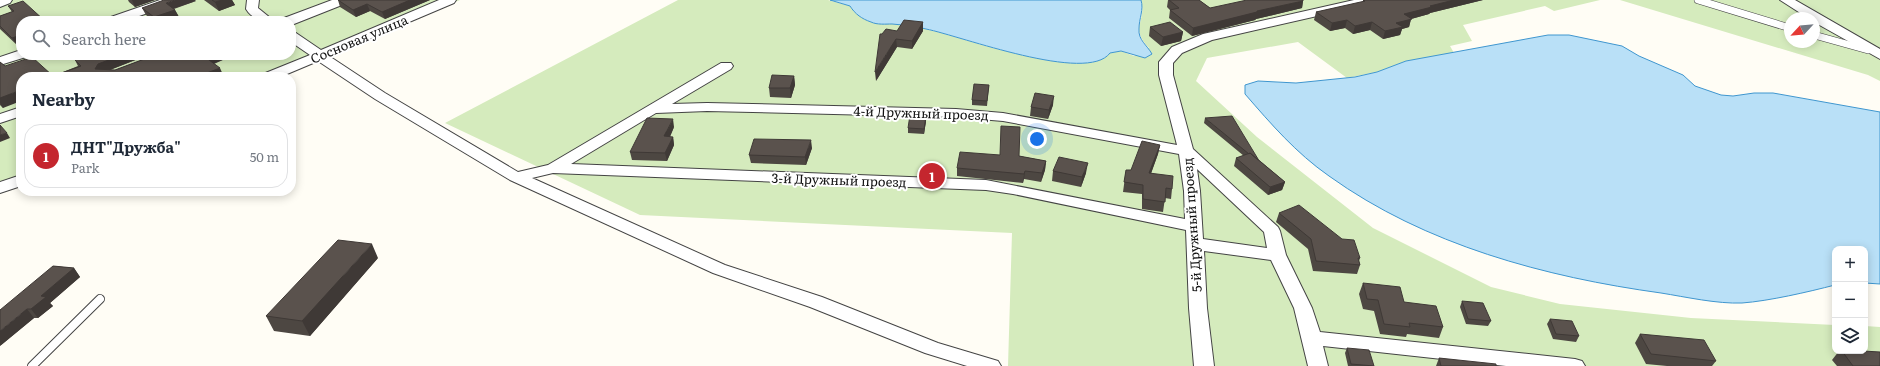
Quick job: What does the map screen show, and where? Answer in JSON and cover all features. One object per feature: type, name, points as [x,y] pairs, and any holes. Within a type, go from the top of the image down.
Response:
[{"type":"street","points":[[0,3],[6,0]]},
{"type":"street","points":[[127,16],[172,0]]},
{"type":"street","points":[[253,0],[252,9],[257,16]]},
{"type":"street","points":[[296,18],[343,0]]},
{"type":"street","name":"Сосновая улица","points":[[280,72],[450,0]]},
{"type":"street","name":"5-й Дружный проезд","points":[[1204,366],[1198,308],[1192,190],[1186,151],[1166,75],[1166,62],[1177,50],[1208,37],[1370,0]]},
{"type":"street","points":[[1786,0],[1876,53]]},
{"type":"street","points":[[296,39],[380,96],[516,177],[719,269],[816,302],[932,348],[991,366]]},
{"type":"street","points":[[0,61],[16,56]]},
{"type":"street","points":[[516,177],[553,168],[726,66]]},
{"type":"street","name":"4-й Дружный проезд","points":[[654,109],[707,107],[982,114],[1186,151]]},
{"type":"street","points":[[0,119],[16,113]]},
{"type":"street","points":[[1186,151],[1267,224],[1272,231],[1277,255],[1303,308],[1312,338],[1318,366]]},
{"type":"street","name":"3-й Дружный проезд","points":[[553,168],[986,185],[1013,189],[1194,226]]},
{"type":"street","points":[[0,188],[16,182]]},
{"type":"street","points":[[1195,244],[1277,255]]},
{"type":"street","points":[[1312,338],[1575,366]]},
{"type":"lane","points":[[1698,0],[1784,26]]},
{"type":"lane","points":[[1820,37],[1876,53]]},
{"type":"lane","points":[[32,366],[100,299]]},
{"type":"green space","points":[[0,0],[460,0],[289,72],[16,72],[16,186],[0,193]]},
{"type":"green space","points":[[678,0],[828,0],[850,6],[859,16],[873,23],[917,27],[1022,55],[1051,61],[1076,63],[1097,61],[1110,53],[1121,51],[1134,56],[1149,48],[1143,41],[1139,30],[1142,14],[1141,0],[1600,0],[1554,11],[1545,6],[1463,25],[1472,41],[1450,46],[1454,53],[1406,61],[1377,72],[1347,78],[1298,42],[1207,58],[1196,81],[1257,137],[1373,228],[1491,287],[1560,304],[1691,318],[1832,325],[1832,354],[1868,354],[1868,326],[1880,327],[1880,366],[1008,366],[1012,233],[640,215],[445,123]]},
{"type":"green space","points":[[1620,0],[1880,0],[1880,81],[1868,75]]},
{"type":"water","points":[[830,0],[1141,0],[1142,7],[1139,33],[1141,39],[1152,54],[1145,58],[1121,51],[1110,53],[1097,61],[1076,63],[1051,61],[994,48],[913,26],[873,23],[859,16],[850,6]]},
{"type":"water","points":[[1548,35],[1569,35],[1622,46],[1639,56],[1683,75],[1695,86],[1721,95],[1733,96],[1754,93],[1773,93],[1880,112],[1880,284],[1868,283],[1868,246],[1832,246],[1832,286],[1776,298],[1742,303],[1712,301],[1617,286],[1574,278],[1530,267],[1446,239],[1405,221],[1366,200],[1329,176],[1306,158],[1274,127],[1245,94],[1245,85],[1258,81],[1296,83],[1355,77],[1377,72],[1406,61]]},
{"type":"building","points":[[164,0],[175,0],[166,3],[175,10],[157,16],[153,16],[142,8]]},
{"type":"building","points":[[212,0],[223,0],[215,2]]},
{"type":"building","points":[[338,0],[410,0],[382,12],[367,4],[353,10]]},
{"type":"building","points":[[1169,0],[1199,0],[1210,8],[1247,0],[1303,1],[1257,11],[1193,28],[1170,10],[1179,8]]},
{"type":"building","points":[[1363,0],[1454,0],[1404,14],[1412,19],[1396,23],[1403,27],[1385,31],[1372,22],[1355,26],[1347,20],[1332,23],[1316,12],[1365,1]]},
{"type":"building","points":[[23,1],[40,16],[16,16],[16,37],[12,38],[0,26],[0,16],[14,11],[8,6]]},
{"type":"building","points":[[904,20],[923,22],[912,41],[896,39],[875,72],[880,34],[882,34],[886,29],[897,31]]},
{"type":"building","points":[[1170,22],[1183,32],[1163,37],[1150,27]]},
{"type":"building","points":[[23,60],[35,60],[49,72],[16,72],[16,92],[0,98],[0,62],[5,66]]},
{"type":"building","points":[[75,60],[109,60],[98,64],[95,69],[115,70],[142,60],[209,60],[220,68],[210,72],[64,72],[81,66]]},
{"type":"building","points":[[772,75],[794,76],[790,88],[769,88]]},
{"type":"building","points":[[974,84],[989,85],[987,101],[972,100]]},
{"type":"building","points":[[1035,93],[1054,96],[1049,110],[1031,107]]},
{"type":"building","points":[[910,115],[926,116],[924,129],[908,128]]},
{"type":"building","points":[[1232,116],[1258,159],[1258,160],[1205,118]]},
{"type":"building","points":[[647,118],[673,119],[664,136],[673,137],[665,153],[630,152]]},
{"type":"building","points":[[0,125],[7,133],[0,135]]},
{"type":"building","points":[[1001,126],[1020,127],[1019,156],[1046,161],[1042,173],[1025,171],[1024,174],[957,168],[960,152],[1000,155]]},
{"type":"building","points":[[754,139],[811,140],[805,157],[749,155]]},
{"type":"building","points":[[1142,141],[1160,145],[1149,173],[1173,176],[1172,189],[1166,188],[1165,202],[1143,199],[1143,185],[1124,182],[1126,170],[1131,170]]},
{"type":"building","points":[[1250,153],[1285,182],[1270,187],[1236,158]]},
{"type":"building","points":[[1059,157],[1088,163],[1082,177],[1053,171]]},
{"type":"building","points":[[1299,205],[1342,239],[1354,240],[1360,258],[1358,258],[1360,265],[1316,261],[1311,239],[1279,213]]},
{"type":"building","points":[[338,240],[372,244],[302,321],[266,316]]},
{"type":"building","points":[[53,266],[74,268],[41,296],[46,297],[31,309],[27,309],[0,331],[0,310]]},
{"type":"building","points":[[1363,283],[1400,287],[1404,302],[1436,306],[1443,327],[1409,323],[1410,327],[1384,324],[1378,300],[1367,299]]},
{"type":"building","points":[[1462,301],[1483,303],[1491,321],[1468,319]]},
{"type":"building","points":[[1550,319],[1572,321],[1579,336],[1556,334]]},
{"type":"building","points":[[1640,334],[1704,340],[1716,361],[1651,354]]},
{"type":"building","points":[[1347,348],[1369,350],[1374,366],[1351,364]]},
{"type":"building","points":[[1868,351],[1880,352],[1880,366],[1853,366],[1844,354],[1868,354]]},
{"type":"building","points":[[1439,358],[1496,364],[1496,366],[1441,366]]},
{"type":"place","name":"ДНТ\"Дружба\"","points":[[932,176]]}]
